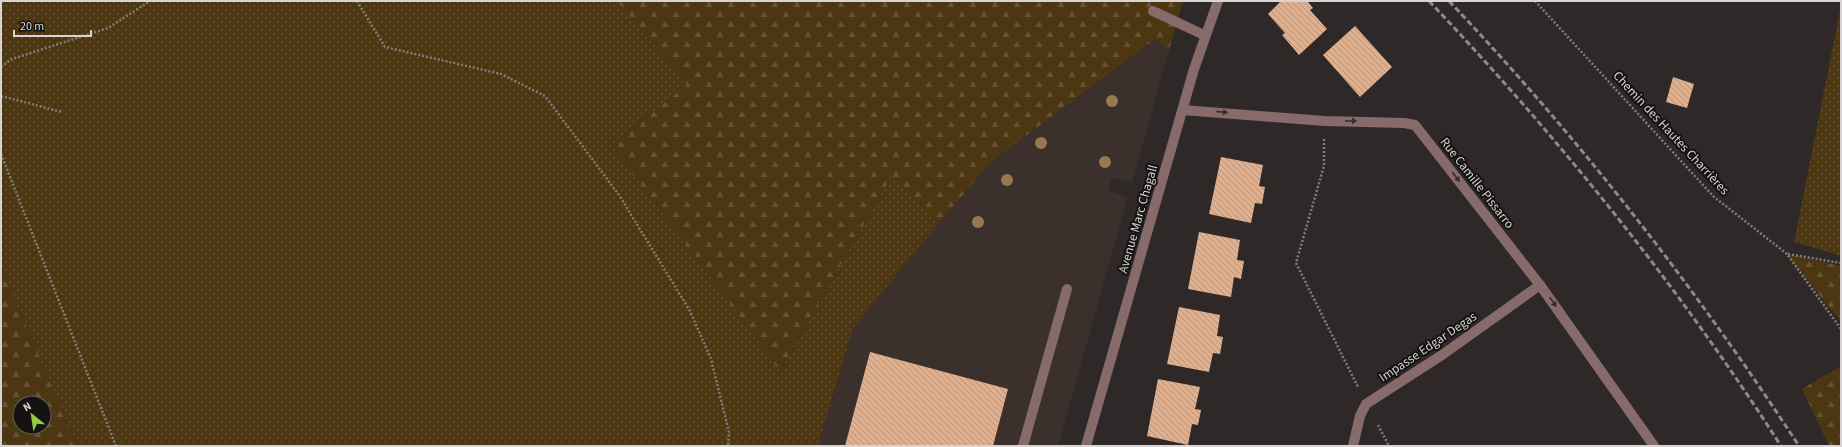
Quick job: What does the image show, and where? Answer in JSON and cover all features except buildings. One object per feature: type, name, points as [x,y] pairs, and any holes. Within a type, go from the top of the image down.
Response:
[{"type":"street","name":"Avenue Marc Chagall","points":[[1086,446],[1204,35],[1218,1]]},
{"type":"street","points":[[1153,11],[1204,35]]},
{"type":"street","name":"Rue Camille Pissarro","points":[[1183,110],[1324,121],[1404,123],[1414,125],[1540,285],[1654,446]]},
{"type":"street","name":"Impasse Edgar Degas","points":[[1366,404],[1442,355],[1540,285]]},
{"type":"street","points":[[1023,446],[1068,289]]},
{"type":"street","points":[[1353,446],[1360,416],[1366,404]]},
{"type":"path","points":[[1,67],[12,59],[108,28],[150,1]]},
{"type":"path","points":[[357,1],[384,47],[501,74],[545,96],[619,195],[690,311],[711,359],[729,432],[728,446]]},
{"type":"path","name":"Chemin des Hautes Charrières","points":[[1535,1],[1713,196],[1787,254],[1841,330]]},
{"type":"path","points":[[1,96],[62,112]]},
{"type":"path","points":[[1324,121],[1324,166],[1296,263],[1366,404],[1389,446]]},
{"type":"path","points":[[1,154],[116,446]]},
{"type":"path","points":[[1787,254],[1841,263]]},
{"type":"shaded area","points":[[1155,38],[1169,50],[1132,183],[1112,177],[1108,190],[1128,197],[1058,446],[818,446],[853,328],[939,223],[991,162]]},
{"type":"green space","points":[[1,1],[617,1],[687,85],[611,145],[781,370],[891,176],[939,223],[853,328],[818,446],[78,446],[1,268]]},
{"type":"green space","points":[[617,1],[1183,1],[1169,50],[1155,39],[991,162],[939,223],[891,177],[780,371],[611,145],[687,85]]},
{"type":"green space","points":[[1841,5],[1841,256],[1794,242]]},
{"type":"green space","points":[[1787,254],[1841,266],[1841,322]]},
{"type":"green space","points":[[1,268],[78,446],[1,446]]},
{"type":"green space","points":[[1841,366],[1841,446],[1829,446],[1802,389]]},
{"type":"railway","points":[[1429,1],[1525,106],[1616,216],[1701,329],[1781,446]]},
{"type":"railway","points":[[1449,1],[1497,53],[1590,160],[1719,329],[1799,446]]}]
